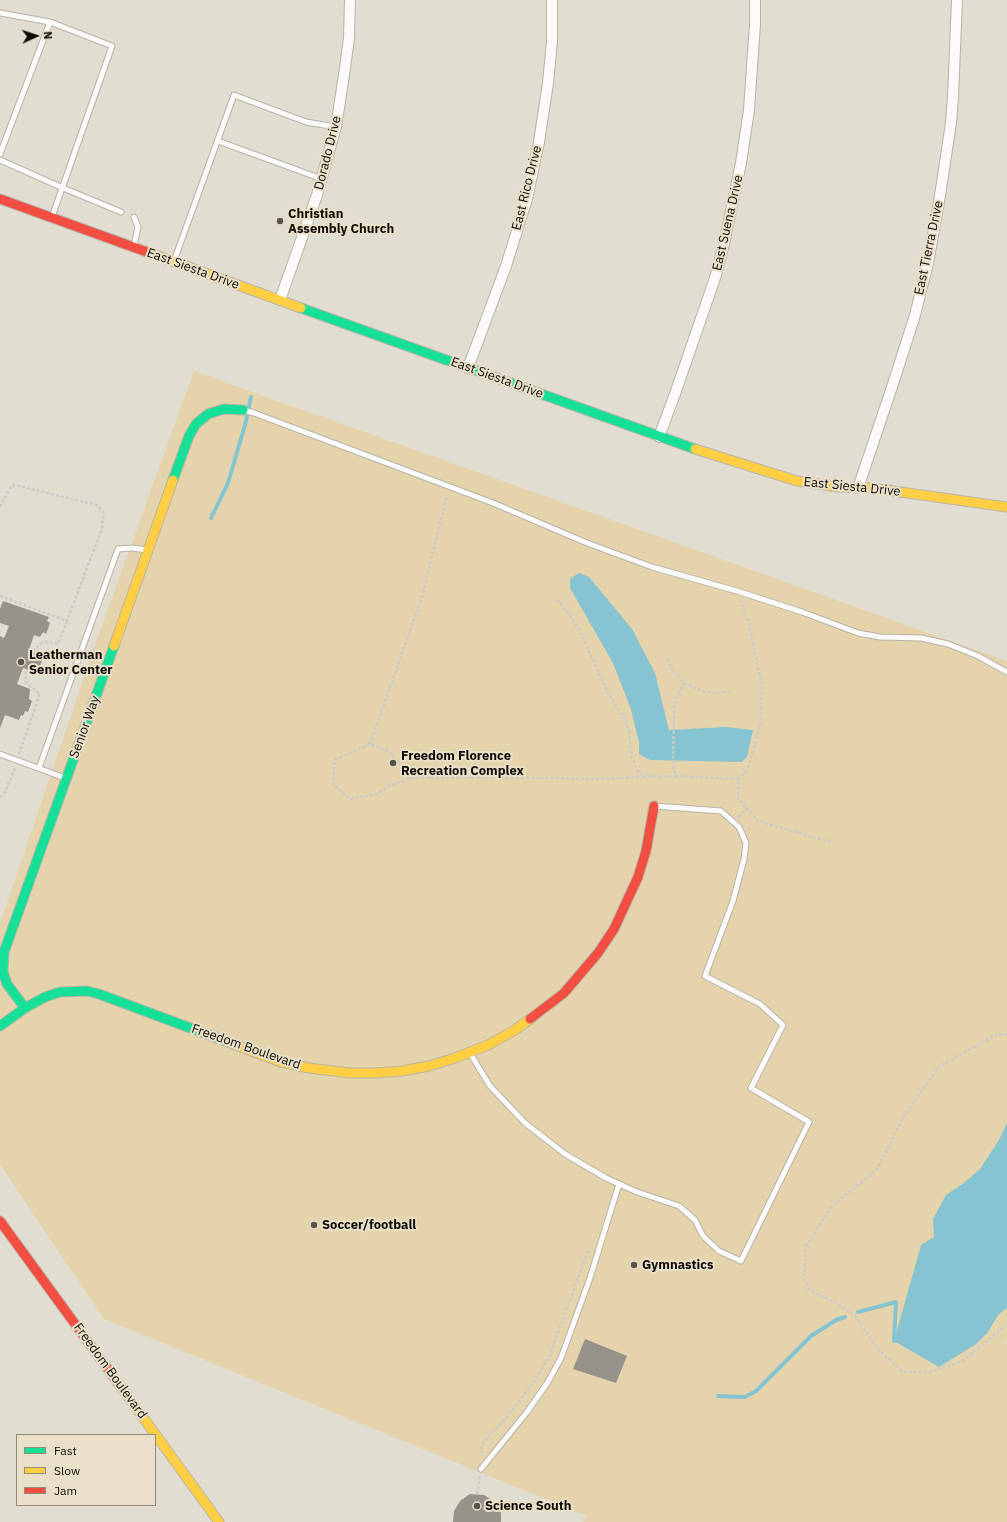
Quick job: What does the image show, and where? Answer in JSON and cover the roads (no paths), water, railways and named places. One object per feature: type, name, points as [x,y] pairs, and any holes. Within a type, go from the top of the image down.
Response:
[{"type":"main road","name":"East Siesta Drive","points":[[0,199],[713,456],[797,481],[814,484],[872,488],[1007,506]]},
{"type":"main road","name":"Senior Way","points":[[25,1008],[6,984],[3,972],[3,958],[188,436],[196,424],[208,414],[224,409],[243,410]]},
{"type":"main road","name":"Freedom Boulevard","points":[[0,1026],[25,1008],[45,997],[60,992],[87,991],[99,994],[281,1062],[309,1068],[350,1073],[402,1071],[429,1066],[488,1045],[515,1030],[542,1012],[579,976],[614,929],[627,903],[638,877],[646,851],[654,806]]},
{"type":"main road","name":"Freedom Boulevard","points":[[0,1221],[155,1434]]},
{"type":"main road","name":"Freedom Boulevard","points":[[156,1435],[219,1522]]},
{"type":"street","name":"Dorado Drive","points":[[280,300],[322,179],[336,127],[349,38],[350,0]]},
{"type":"street","name":"East Rico Drive","points":[[468,368],[506,266],[527,199],[539,142],[548,83],[552,41],[552,0]]},
{"type":"street","name":"East Suena Drive","points":[[659,437],[715,278],[724,244],[741,163],[749,110],[755,24],[755,0]]},
{"type":"street","name":"East Tierra Drive","points":[[858,488],[894,381],[928,263],[939,202],[954,97],[957,0]]},
{"type":"lane","points":[[0,13],[50,22],[112,46],[63,188],[51,218]]},
{"type":"lane","points":[[0,154],[50,22]]},
{"type":"lane","points":[[174,262],[234,95],[306,122],[336,127]]},
{"type":"lane","points":[[218,141],[322,179]]},
{"type":"lane","points":[[0,160],[121,212]]},
{"type":"lane","points":[[133,247],[138,227],[134,218]]},
{"type":"lane","points":[[243,410],[493,503],[588,543],[652,567],[737,591],[802,612],[858,633],[880,637],[921,638],[948,644],[978,656],[1007,672]]},
{"type":"lane","points":[[39,768],[118,549],[132,548],[148,550]]},
{"type":"lane","points":[[0,754],[66,778]]},
{"type":"lane","points":[[469,1052],[490,1086],[525,1123],[565,1154],[619,1184],[678,1206],[695,1220],[703,1236],[719,1251],[741,1261],[809,1122],[751,1088],[783,1025],[760,1004],[705,976],[733,901],[746,843],[742,833],[721,810],[654,806]]},
{"type":"lane","points":[[481,1469],[528,1412],[548,1382],[561,1358],[590,1278],[619,1184]]},
{"type":"water","points":[[579,573],[589,577],[632,629],[655,673],[669,730],[726,727],[753,730],[747,757],[742,762],[650,760],[639,754],[639,743],[631,709],[613,663],[570,588],[570,579]]},
{"type":"water","points":[[1007,1123],[1007,1308],[998,1315],[988,1332],[976,1344],[939,1367],[894,1341],[921,1245],[934,1237],[933,1219],[946,1195],[964,1183],[980,1169],[999,1140]]},
{"type":"waterway","points":[[211,518],[228,483],[245,425],[251,397]]},
{"type":"waterway","points":[[858,1312],[896,1302],[894,1341],[898,1339]]},
{"type":"waterway","points":[[718,1396],[745,1397],[756,1391],[811,1336],[836,1320],[845,1317]]},
{"type":"place","name":"Christian Assembly Church","points":[[280,221]]},
{"type":"place","name":"Leatherman Senior Center","points":[[21,662]]},
{"type":"place","name":"Freedom Florence Recreation Complex","points":[[393,763]]},
{"type":"place","name":"Soccer/football","points":[[314,1225]]},
{"type":"place","name":"Gymnastics","points":[[634,1265]]},
{"type":"place","name":"Science South","points":[[477,1506]]}]
